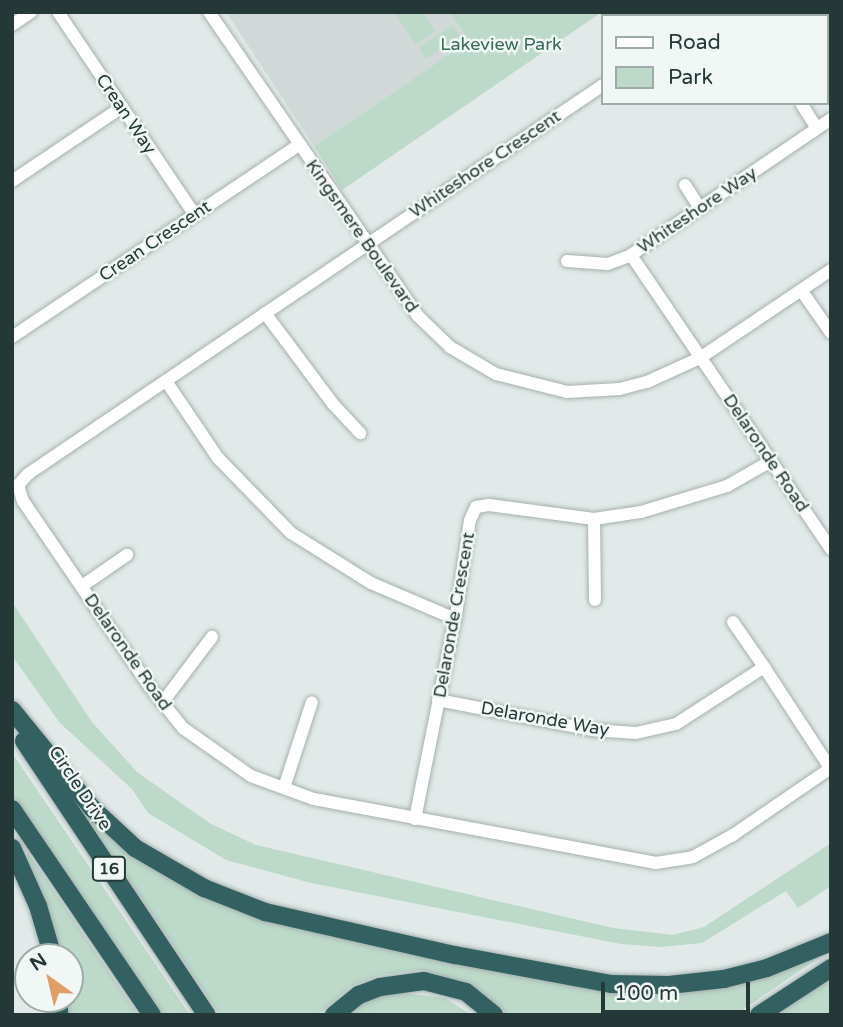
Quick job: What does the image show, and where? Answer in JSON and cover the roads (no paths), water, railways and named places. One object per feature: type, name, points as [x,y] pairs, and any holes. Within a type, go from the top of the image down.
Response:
[{"type":"highway","points":[[12,710],[92,808],[135,848],[204,888],[265,912],[455,955],[611,984],[723,979],[767,968],[831,942]]},
{"type":"highway","name":"Circle Drive","points":[[12,724],[206,1015]]},
{"type":"highway","name":"16","points":[[12,808],[152,1015]]},
{"type":"highway","points":[[12,848],[38,906],[49,943]]},
{"type":"highway","points":[[759,1015],[831,968]]},
{"type":"highway","points":[[334,1015],[370,991],[424,981],[466,992],[494,1015]]},
{"type":"street","points":[[12,25],[31,12]]},
{"type":"street","name":"Crean Way","points":[[58,12],[195,215]]},
{"type":"street","name":"Kingsmere Boulevard","points":[[209,12],[417,315],[450,347],[502,376],[567,392],[594,392],[647,382],[700,358],[831,270]]},
{"type":"street","name":"Whiteshore Crescent","points":[[368,244],[602,86]]},
{"type":"street","points":[[802,105],[817,128]]},
{"type":"street","points":[[12,181],[122,107]]},
{"type":"street","name":"Whiteshore Way","points":[[700,358],[631,255],[831,120]]},
{"type":"street","name":"Crean Crescent","points":[[12,337],[299,145]]},
{"type":"street","points":[[685,185],[700,208]]},
{"type":"street","name":"Delaronde Road","points":[[368,244],[27,474],[18,485],[23,501],[162,703],[215,755],[251,776],[314,799],[656,863],[692,857],[733,835],[831,768]]},
{"type":"street","points":[[567,261],[608,264],[631,255]]},
{"type":"street","points":[[802,290],[831,333]]},
{"type":"street","points":[[265,313],[325,395],[360,433]]},
{"type":"street","name":"Delaronde Road","points":[[700,358],[831,550]]},
{"type":"street","points":[[166,381],[218,458],[291,533],[371,583],[455,619]]},
{"type":"street","name":"Delaronde Crescent","points":[[415,818],[455,619],[470,520],[476,507],[489,505],[594,519],[692,500],[771,461]]},
{"type":"street","points":[[594,519],[595,600]]},
{"type":"street","points":[[82,586],[127,555]]},
{"type":"street","points":[[733,622],[831,768]]},
{"type":"street","points":[[162,703],[212,637]]},
{"type":"street","name":"Delaronde Way","points":[[438,700],[593,730],[636,733],[676,724],[764,667]]},
{"type":"street","points":[[284,788],[312,702]]},
{"type":"park label","name":"Lakeview Park","points":[[501,44]]}]
